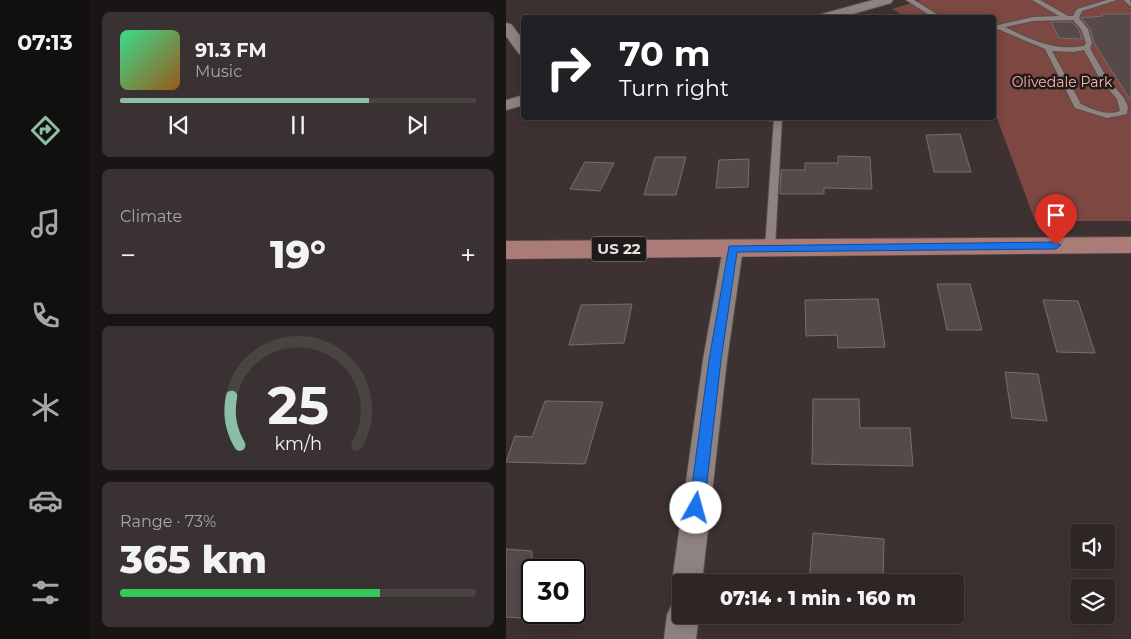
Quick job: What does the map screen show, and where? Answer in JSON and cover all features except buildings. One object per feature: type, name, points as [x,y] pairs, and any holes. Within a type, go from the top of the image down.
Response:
[{"type":"main road","name":"US 22","points":[[506,250],[1131,245]]},
{"type":"street","points":[[834,15],[887,0]]},
{"type":"street","points":[[506,27],[521,47]]},
{"type":"street","points":[[506,105],[521,101]]},
{"type":"street","points":[[688,574],[715,360],[733,248]]},
{"type":"street","points":[[680,639],[682,624]]},
{"type":"lane","points":[[909,0],[935,15]]},
{"type":"lane","points":[[1036,0],[1064,17]]},
{"type":"lane","points":[[1075,18],[1079,10],[1114,0]]},
{"type":"lane","points":[[1126,0],[1131,6]]},
{"type":"lane","points":[[996,27],[1033,19],[1075,18],[1088,33],[1089,43],[1086,48]]},
{"type":"lane","points":[[996,27],[1048,50],[1063,51],[1086,48]]},
{"type":"lane","points":[[1048,50],[1078,106],[1098,113],[1121,114],[1125,108],[1114,90],[1105,81],[1086,48]]},
{"type":"lane","points":[[770,248],[776,120]]},
{"type":"green space","name":"Olivedale Park","points":[[921,0],[1131,0],[1131,221],[1035,221],[996,115],[996,15],[902,15],[892,9]]},
{"type":"route","points":[[696,508],[715,360],[733,248],[1056,245]]}]
